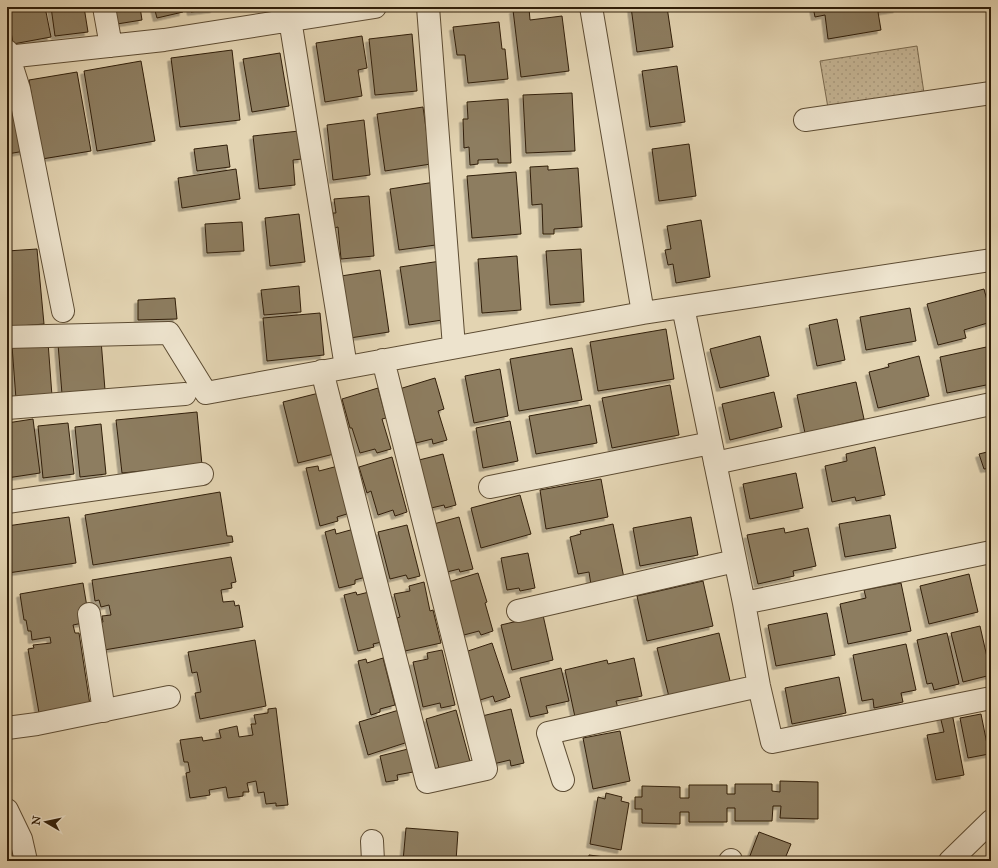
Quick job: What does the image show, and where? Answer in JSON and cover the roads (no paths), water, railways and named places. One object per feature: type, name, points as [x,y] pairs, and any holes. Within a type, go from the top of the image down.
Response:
[{"type":"street","points":[[104,7],[111,46]]},
{"type":"street","points":[[63,311],[19,89],[7,55],[164,40],[289,14],[375,7]]},
{"type":"street","points":[[428,7],[454,347]]},
{"type":"street","points":[[591,7],[643,313]]},
{"type":"street","points":[[289,14],[346,367]]},
{"type":"street","points":[[805,120],[991,93]]},
{"type":"street","points":[[7,337],[169,332],[206,393],[643,313],[991,260]]},
{"type":"street","points":[[683,307],[744,603],[759,686],[772,742],[991,698]]},
{"type":"street","points":[[322,372],[427,782],[486,769],[383,360]]},
{"type":"street","points":[[7,408],[186,394]]},
{"type":"street","points":[[490,487],[713,453],[991,404]]},
{"type":"street","points":[[7,502],[202,474]]},
{"type":"street","points":[[744,603],[991,552]]},
{"type":"street","points":[[518,611],[735,561]]},
{"type":"street","points":[[89,614],[104,710]]},
{"type":"street","points":[[563,780],[548,733],[759,686]]},
{"type":"street","points":[[7,728],[37,724],[169,697]]},
{"type":"street","points":[[7,810],[21,839],[26,861]]},
{"type":"street","points":[[950,861],[991,821]]}]
